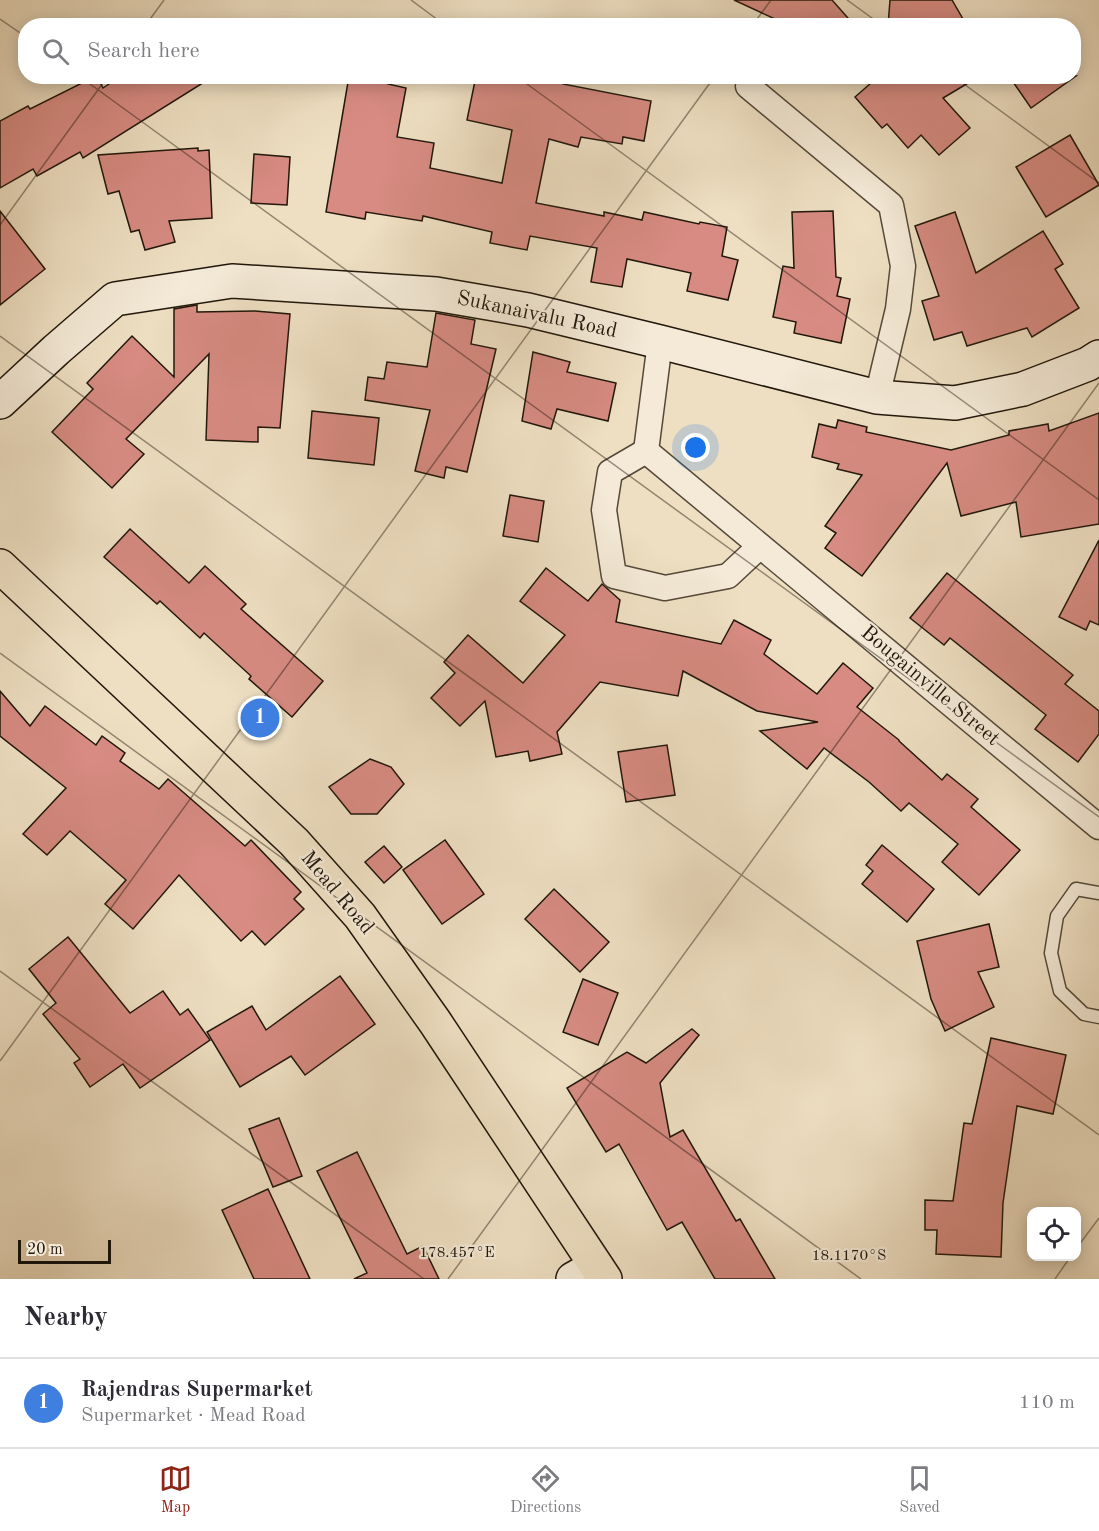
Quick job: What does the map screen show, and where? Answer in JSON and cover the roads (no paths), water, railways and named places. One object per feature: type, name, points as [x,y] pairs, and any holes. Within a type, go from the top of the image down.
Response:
[{"type":"main road","name":"Sukanaivalu Road","points":[[0,402],[115,299],[232,280],[435,294],[528,310],[877,397],[956,403],[1023,389],[1088,364],[1099,357]]},
{"type":"main road","name":"Mead Road","points":[[0,566],[294,842],[360,916],[435,1022],[591,1275]]},
{"type":"street","points":[[748,86],[891,205],[903,267],[898,309],[877,397]]},
{"type":"street","points":[[660,342],[646,451],[610,472],[604,510],[614,576],[665,588],[728,576],[760,546]]},
{"type":"street","name":"Bougainville Street","points":[[646,451],[1099,827]]},
{"type":"lane","points":[[1099,893],[1076,889],[1057,916],[1050,953],[1060,991],[1084,1014],[1099,1017]]},
{"type":"place","name":"Rajendras Supermarket","points":[[260,718]]}]
